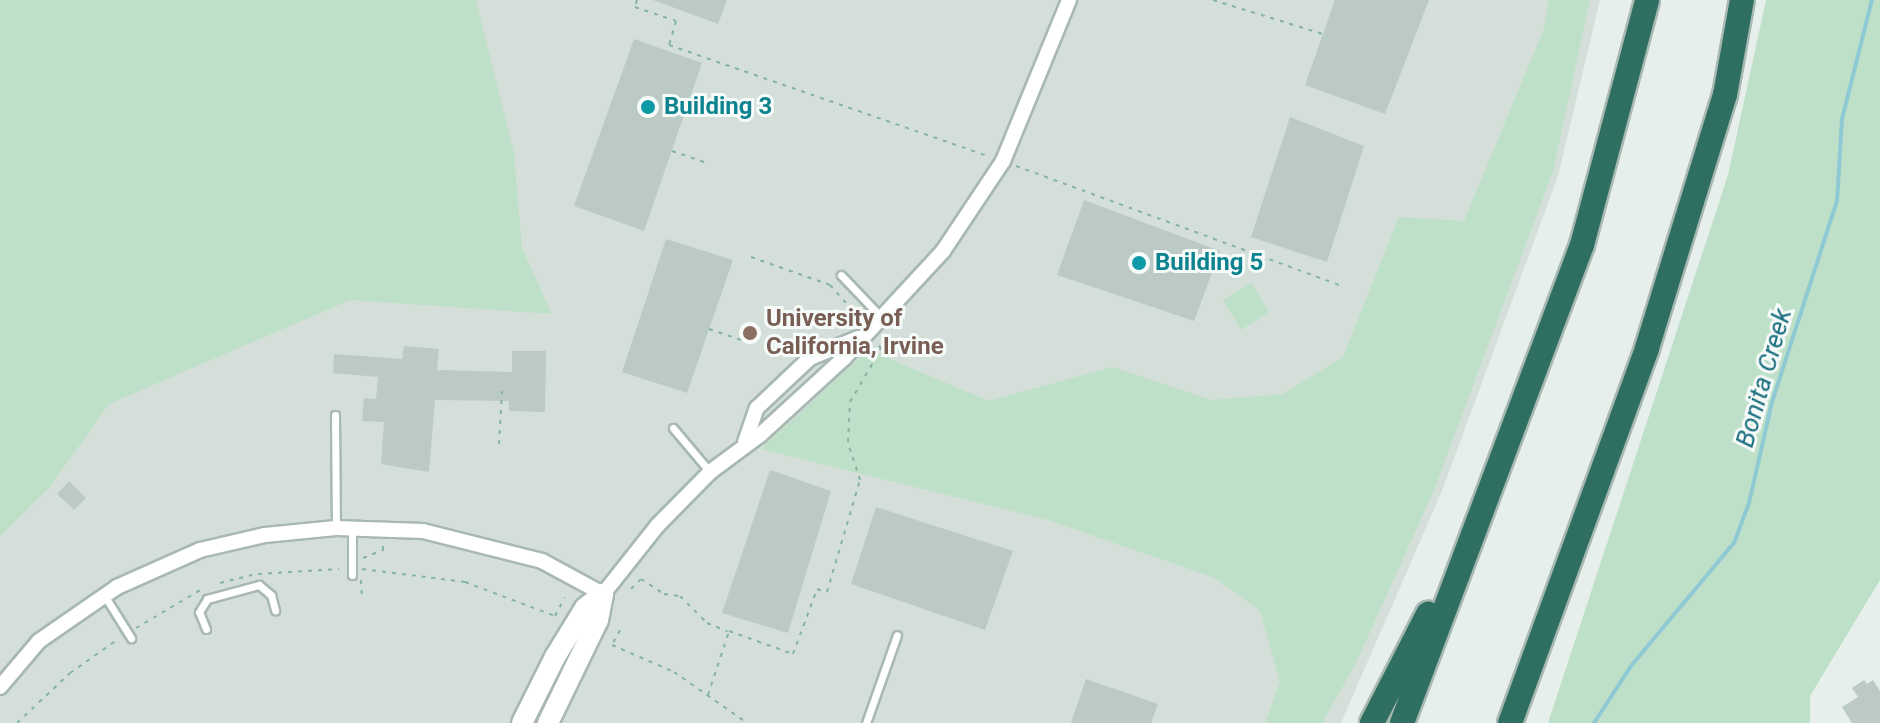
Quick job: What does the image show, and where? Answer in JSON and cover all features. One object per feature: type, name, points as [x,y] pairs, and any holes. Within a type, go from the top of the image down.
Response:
[{"type":"highway","points":[[1402,723],[1582,245],[1647,0]]},
{"type":"highway","points":[[1510,723],[1647,348],[1725,95],[1742,0]]},
{"type":"highway","points":[[1372,723],[1477,519]]},
{"type":"highway","points":[[1521,723],[1552,605]]},
{"type":"street","points":[[522,723],[555,657],[585,608],[603,594],[657,526],[710,472],[745,442],[760,435],[833,368],[943,251],[1003,161],[1069,0]]},
{"type":"street","points":[[745,442],[757,408],[810,358],[863,333]]},
{"type":"street","points":[[0,687],[39,641],[104,595],[171,561],[231,541],[336,528],[423,531],[542,561],[603,594]]},
{"type":"street","points":[[548,723],[598,620],[603,594]]},
{"type":"lane","points":[[841,275],[881,317]]},
{"type":"lane","points":[[335,415],[336,528]]},
{"type":"lane","points":[[673,428],[710,472]]},
{"type":"lane","points":[[352,528],[352,575]]},
{"type":"lane","points":[[206,629],[199,612],[207,599],[259,585],[271,595],[275,610]]},
{"type":"lane","points":[[104,595],[131,638]]},
{"type":"lane","points":[[866,723],[897,635]]},
{"type":"path","points":[[637,0],[635,7],[676,21],[669,45],[1003,161],[1342,286]]},
{"type":"path","points":[[1213,0],[1323,34]]},
{"type":"path","points":[[672,151],[710,164]]},
{"type":"path","points":[[631,589],[641,579],[664,594],[680,596],[707,623],[793,654],[817,589],[827,592],[860,480],[848,442],[850,402],[881,349],[863,333],[830,285],[751,257]]},
{"type":"path","points":[[709,329],[744,341]]},
{"type":"path","points":[[499,444],[502,391]]},
{"type":"path","points":[[362,599],[363,557],[383,550],[384,529]]},
{"type":"path","points":[[620,630],[612,645],[669,669],[747,723]]},
{"type":"path","points":[[708,695],[729,631]]},
{"type":"shaded area","name":"University of California, Irvine","points":[[0,0],[1600,0],[1558,176],[1442,491],[1341,723],[0,723]]},
{"type":"green space","points":[[0,0],[476,0],[514,153],[522,248],[552,314],[350,300],[109,404],[49,488],[0,536]]},
{"type":"green space","points":[[1549,0],[1590,0],[1553,171],[1434,490],[1356,663],[1322,723],[1265,723],[1280,682],[1260,611],[1215,578],[1048,520],[761,449],[868,350],[989,401],[1112,367],[1211,400],[1283,394],[1343,357],[1399,217],[1464,221],[1543,31]]},
{"type":"green space","points":[[1766,0],[1880,0],[1880,580],[1810,696],[1810,723],[1548,723],[1728,175]]},
{"type":"green space","points":[[1251,283],[1269,312],[1241,330],[1223,300]]},
{"type":"building","points":[[653,0],[727,0],[718,24]]},
{"type":"building","points":[[1335,0],[1429,0],[1385,114],[1305,85]]},
{"type":"building","name":"Building 3","points":[[634,39],[702,63],[644,231],[574,206]]},
{"type":"building","points":[[1290,117],[1364,146],[1327,262],[1251,237]]},
{"type":"building","name":"Building 5","points":[[1084,200],[1220,251],[1194,321],[1057,275]]},
{"type":"building","points":[[666,239],[733,260],[687,393],[622,372]]},
{"type":"building","points":[[404,346],[439,349],[437,370],[512,372],[512,351],[546,351],[545,412],[509,411],[509,401],[435,400],[429,472],[381,464],[384,422],[362,421],[364,398],[376,399],[378,377],[333,373],[334,354],[402,359]]},
{"type":"building","points":[[770,470],[831,491],[788,633],[722,613]]},
{"type":"building","points":[[69,481],[86,498],[74,510],[57,494]]},
{"type":"building","points":[[876,507],[1013,551],[985,630],[851,584]]},
{"type":"building","points":[[1086,679],[1158,704],[1151,723],[1071,723]]},
{"type":"building","points":[[1864,680],[1867,684],[1873,680],[1880,691],[1880,723],[1852,723],[1842,707],[1858,697],[1852,688]]},
{"type":"waterway","name":"Bonita Creek","points":[[1594,723],[1631,666],[1734,543],[1749,503],[1772,402],[1837,201],[1842,119],[1872,0]]},
{"type":"place","name":"Building 3","points":[[648,107]]},
{"type":"place","name":"Building 5","points":[[1139,263]]},
{"type":"place","name":"University of California, Irvine","points":[[750,333]]}]
